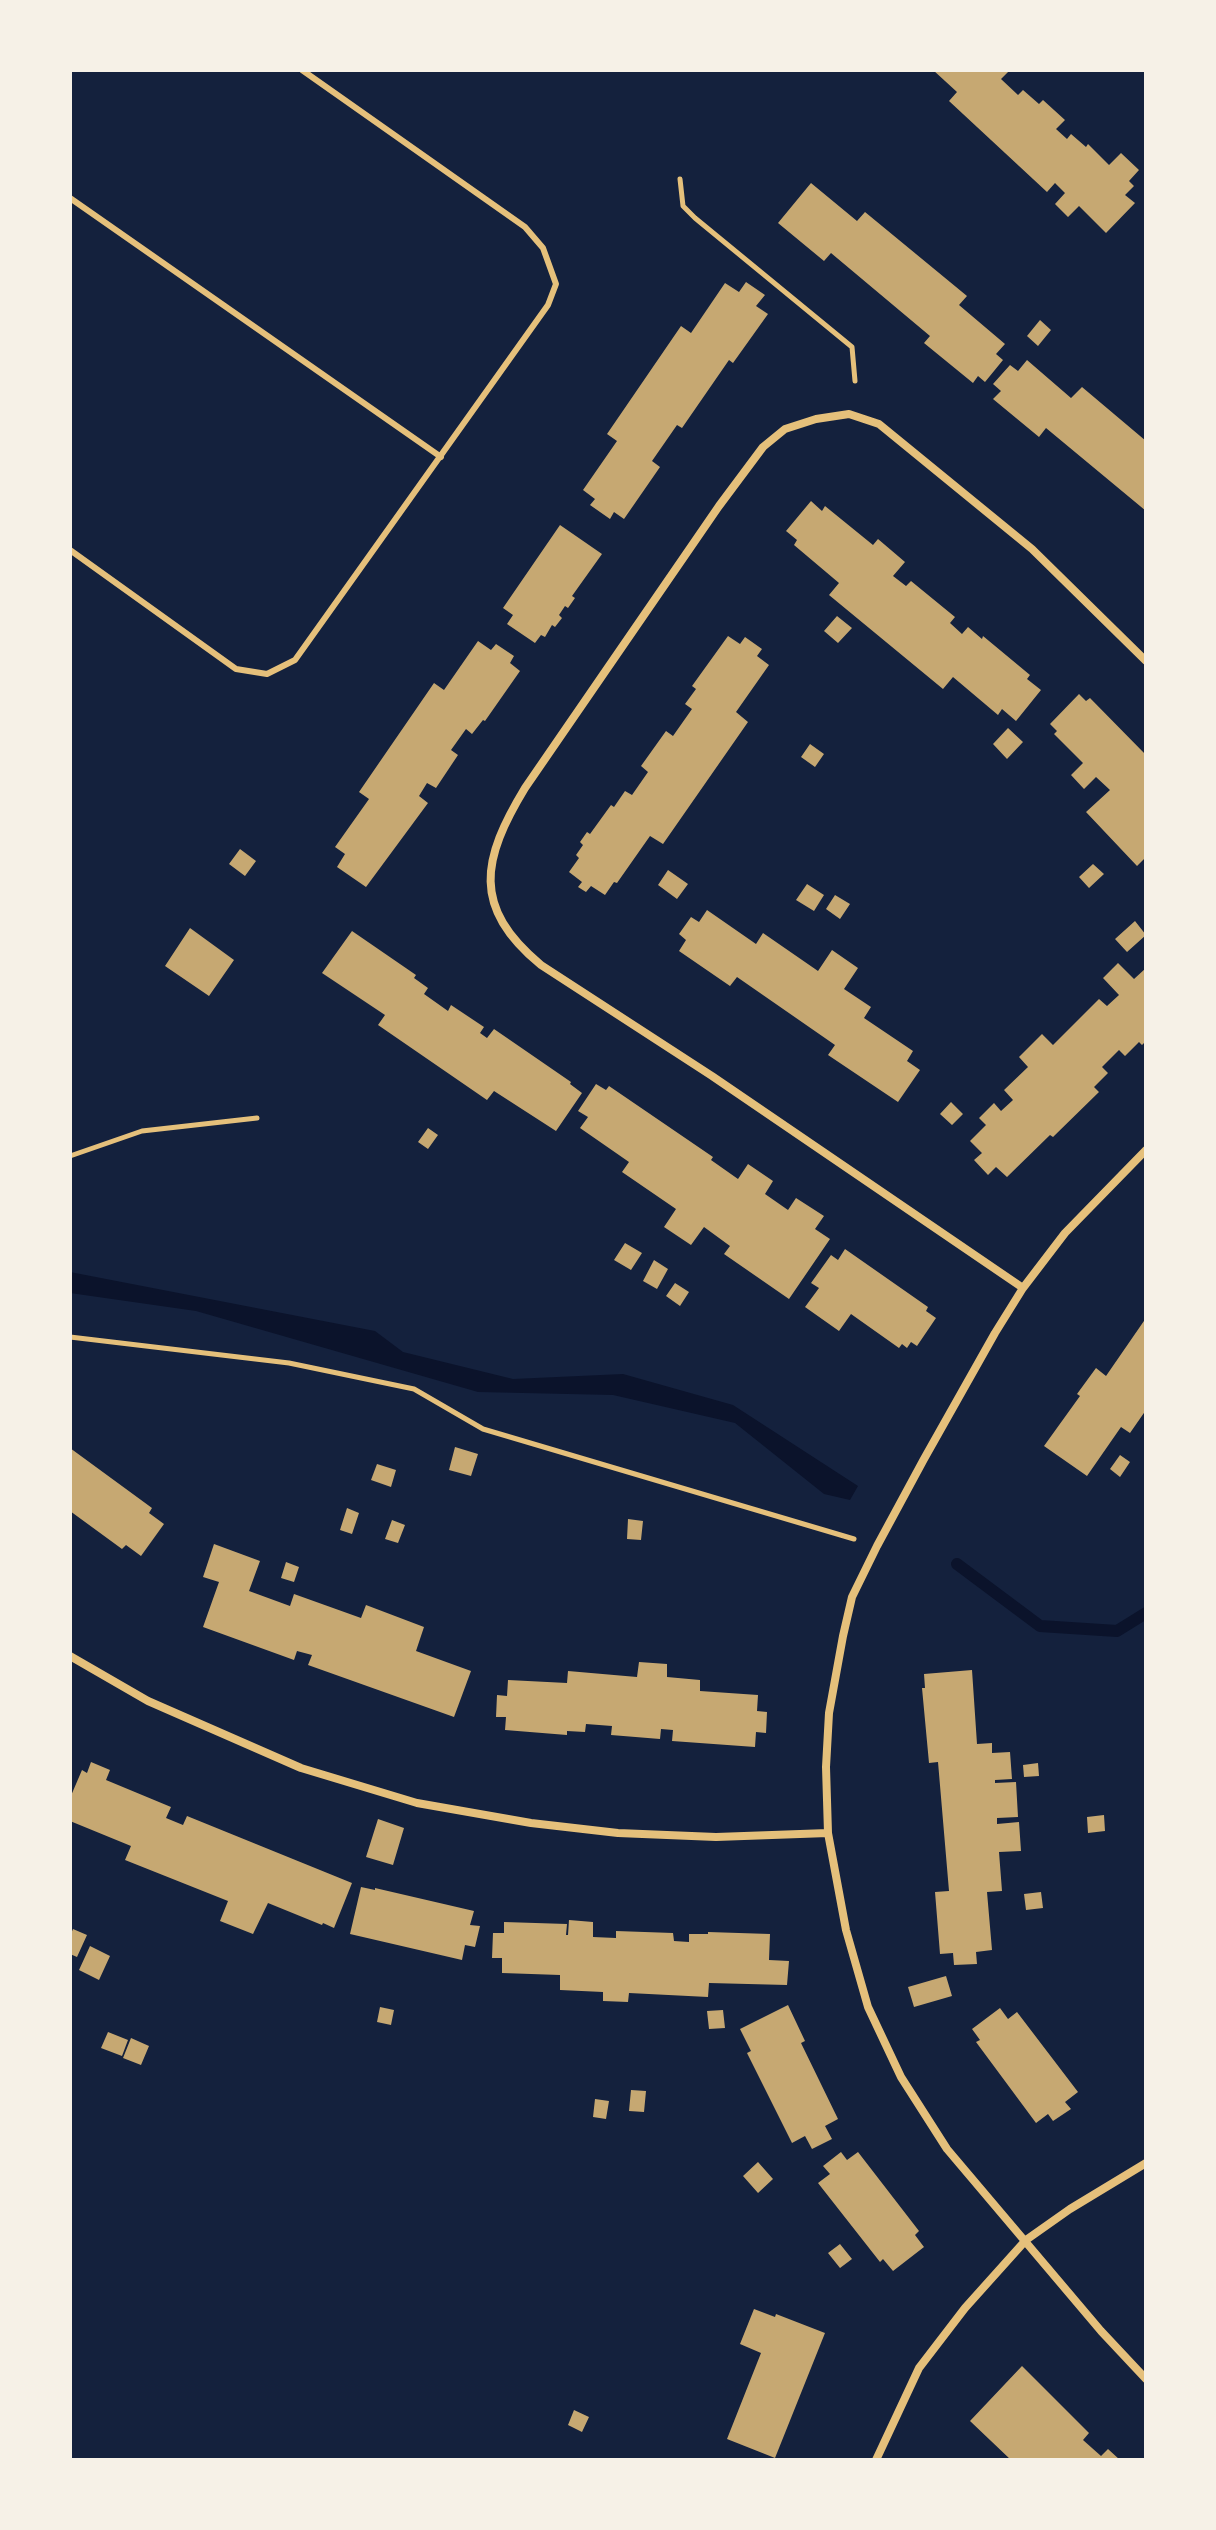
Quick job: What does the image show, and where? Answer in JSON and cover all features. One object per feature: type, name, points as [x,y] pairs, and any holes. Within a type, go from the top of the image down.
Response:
[{"type":"street","points":[[1023,1288],[712,1076],[541,965],[519,946],[500,921],[490,890],[491,863],[503,824],[525,788],[710,519],[763,447],[785,429],[816,419],[849,414],[879,424],[1032,549],[1146,661]]},
{"type":"street","points":[[1146,1150],[1065,1233],[1023,1288],[877,1546],[852,1597],[835,1670],[826,1767],[828,1833],[846,1930],[868,2007],[895,2063],[947,2149],[1101,2331],[1146,2379]]},
{"type":"street","points":[[70,1656],[148,1701],[301,1768],[417,1803],[531,1823],[618,1833],[716,1837],[828,1833]]},
{"type":"street","points":[[876,2460],[919,2368],[965,2308],[1026,2240],[1146,2163]]},
{"type":"lane","points":[[70,550],[236,669],[267,674],[295,660],[548,305],[556,284],[543,248],[525,227],[302,70]]},
{"type":"lane","points":[[70,198],[441,457]]},
{"type":"path","points":[[680,179],[683,206],[695,218],[852,347],[855,381]]},
{"type":"path","points":[[70,1156],[142,1131],[257,1118]]},
{"type":"path","points":[[70,1337],[289,1363],[414,1389],[483,1429],[877,1546]]},
{"type":"water","points":[[70,1272],[375,1331],[403,1352],[513,1379],[623,1374],[733,1405],[858,1486],[850,1500],[824,1494],[735,1423],[613,1395],[478,1392],[196,1311],[70,1293]]},
{"type":"building","points":[[933,70],[1010,70],[1001,79],[1018,95],[1023,90],[1039,104],[1043,100],[1065,120],[1056,129],[1067,139],[1071,134],[1086,147],[1088,144],[1109,165],[1121,153],[1139,170],[1129,181],[1134,186],[1125,195],[1135,203],[1106,233],[1079,206],[1068,217],[1055,204],[1065,193],[1055,183],[1047,192],[949,101],[957,92]]},
{"type":"building","points":[[811,183],[857,221],[865,212],[967,296],[959,305],[1005,344],[996,354],[1003,360],[985,382],[978,376],[973,383],[924,343],[930,336],[831,253],[824,261],[778,223]]},
{"type":"building","points":[[746,282],[765,295],[756,306],[768,314],[733,363],[729,360],[682,428],[677,425],[652,461],[660,467],[624,519],[614,512],[610,519],[590,505],[595,499],[583,490],[617,441],[607,434],[681,326],[691,333],[725,283],[739,292]]},
{"type":"building","points":[[1040,320],[1051,330],[1038,346],[1027,336]]},
{"type":"building","points":[[1027,360],[1071,398],[1082,387],[1146,441],[1146,511],[1046,428],[1039,437],[993,399],[1001,391],[993,384],[1010,365],[1018,371]]},
{"type":"building","points":[[811,501],[822,511],[825,506],[873,545],[878,539],[905,562],[893,576],[906,586],[911,581],[955,617],[950,623],[962,634],[968,627],[982,639],[983,636],[1030,675],[1027,679],[1041,690],[1016,721],[1002,709],[998,715],[953,677],[943,689],[829,595],[839,583],[794,545],[797,540],[786,531]]},
{"type":"building","points":[[560,525],[602,554],[572,596],[575,598],[568,608],[565,606],[559,615],[562,618],[535,643],[507,624],[513,615],[503,608]]},
{"type":"building","points":[[837,616],[852,628],[838,643],[824,631]]},
{"type":"building","points":[[728,636],[740,644],[745,637],[762,649],[757,656],[769,665],[736,712],[748,722],[663,844],[650,836],[605,895],[591,886],[586,892],[578,887],[582,882],[569,872],[579,858],[576,855],[583,845],[580,842],[625,791],[632,795],[648,772],[641,766],[666,731],[673,736],[692,709],[685,704],[696,689],[692,686]]},
{"type":"building","points":[[478,641],[491,650],[496,644],[514,656],[510,663],[520,671],[485,721],[472,734],[466,729],[451,750],[458,755],[436,788],[427,783],[419,796],[428,803],[366,887],[337,867],[345,854],[335,847],[369,799],[359,792],[434,683],[444,690]]},
{"type":"building","points":[[1079,694],[1086,701],[1090,698],[1146,755],[1146,857],[1137,866],[1086,812],[1110,790],[1096,777],[1084,789],[1071,775],[1083,763],[1054,734],[1057,731],[1050,724]]},
{"type":"building","points":[[1008,728],[1023,742],[1007,759],[993,744]]},
{"type":"building","points":[[810,744],[824,754],[815,767],[801,757]]},
{"type":"building","points":[[240,849],[256,861],[245,876],[229,864]]},
{"type":"building","points":[[1093,864],[1104,874],[1089,888],[1079,877]]},
{"type":"building","points":[[668,870],[688,884],[677,899],[658,885]]},
{"type":"building","points":[[807,884],[824,895],[814,911],[796,900]]},
{"type":"building","points":[[835,895],[850,904],[840,919],[826,909]]},
{"type":"building","points":[[707,910],[756,944],[763,933],[818,971],[832,950],[858,968],[844,989],[871,1007],[864,1018],[913,1051],[907,1061],[920,1070],[898,1102],[828,1055],[835,1045],[737,977],[730,986],[679,951],[686,940],[679,934],[691,917],[699,922]]},
{"type":"building","points":[[1135,921],[1146,935],[1127,952],[1115,939]]},
{"type":"building","points":[[190,928],[234,960],[209,996],[165,966]]},
{"type":"building","points":[[352,931],[416,975],[414,978],[428,988],[424,994],[448,1011],[451,1005],[484,1027],[480,1033],[487,1038],[494,1029],[571,1082],[582,1093],[556,1131],[494,1091],[487,1100],[378,1025],[385,1015],[322,973]]},
{"type":"building","points":[[1118,963],[1134,979],[1146,968],[1146,1041],[1142,1045],[1139,1042],[1125,1056],[1119,1050],[1102,1067],[1108,1073],[1094,1087],[1099,1092],[1007,1177],[996,1167],[988,1175],[974,1160],[982,1153],[970,1141],[986,1125],[979,1118],[994,1103],[1001,1111],[1013,1100],[1004,1090],[1028,1067],[1019,1057],[1042,1034],[1053,1045],[1099,999],[1107,1006],[1119,995],[1103,978]]},
{"type":"building","points":[[596,1084],[606,1090],[609,1086],[713,1157],[711,1160],[738,1179],[748,1164],[773,1181],[765,1194],[788,1210],[796,1198],[824,1216],[815,1229],[830,1239],[789,1299],[724,1254],[730,1246],[704,1227],[691,1245],[664,1227],[676,1209],[622,1172],[629,1162],[580,1128],[588,1117],[578,1111]]},
{"type":"building","points":[[951,1102],[963,1114],[952,1125],[940,1114]]},
{"type":"building","points":[[428,1128],[438,1135],[428,1149],[418,1142]]},
{"type":"building","points":[[625,1243],[642,1253],[631,1270],[614,1260]]},
{"type":"building","points":[[845,1249],[928,1307],[926,1311],[936,1318],[917,1346],[911,1342],[907,1348],[902,1344],[899,1348],[851,1314],[839,1331],[805,1307],[819,1288],[811,1283],[831,1255],[838,1260]]},
{"type":"building","points":[[654,1260],[668,1269],[657,1289],[643,1281]]},
{"type":"building","points":[[675,1283],[689,1292],[680,1306],[666,1296]]},
{"type":"building","points":[[1146,1318],[1146,1410],[1130,1433],[1121,1427],[1087,1476],[1044,1446],[1096,1368],[1106,1376]]},
{"type":"building","points":[[455,1447],[478,1454],[471,1476],[449,1470]]},
{"type":"building","points":[[70,1448],[152,1508],[149,1513],[164,1524],[141,1556],[126,1545],[122,1549],[70,1511]]},
{"type":"building","points":[[1120,1455],[1130,1462],[1120,1477],[1110,1469]]},
{"type":"building","points":[[377,1464],[396,1470],[391,1487],[371,1480]]},
{"type":"building","points":[[347,1508],[359,1513],[352,1534],[340,1530]]},
{"type":"building","points":[[628,1519],[643,1521],[641,1540],[627,1539]]},
{"type":"building","points":[[392,1520],[405,1525],[398,1543],[385,1539]]},
{"type":"building","points":[[214,1544],[260,1561],[249,1591],[290,1606],[294,1594],[361,1618],[366,1605],[424,1627],[416,1651],[471,1671],[454,1717],[308,1665],[312,1655],[297,1651],[294,1660],[203,1627],[219,1582],[203,1577]]},
{"type":"building","points":[[286,1562],[299,1567],[294,1582],[281,1578]]},
{"type":"building","points":[[639,1662],[667,1664],[667,1677],[700,1680],[700,1691],[758,1695],[757,1711],[767,1712],[766,1733],[756,1732],[755,1747],[672,1741],[673,1730],[661,1729],[660,1739],[611,1735],[612,1726],[586,1724],[585,1732],[567,1731],[567,1735],[505,1730],[506,1717],[496,1717],[497,1695],[507,1696],[508,1680],[567,1683],[568,1671],[637,1677]]},
{"type":"building","points":[[972,1670],[977,1744],[992,1743],[992,1753],[1010,1752],[1012,1779],[995,1780],[995,1783],[1016,1782],[1018,1817],[997,1818],[997,1824],[1019,1822],[1021,1851],[999,1852],[1002,1891],[987,1892],[992,1950],[976,1952],[977,1964],[954,1965],[953,1953],[940,1954],[935,1892],[949,1891],[938,1762],[929,1763],[922,1688],[925,1688],[924,1674]]},
{"type":"building","points":[[91,1762],[110,1770],[106,1780],[171,1807],[166,1818],[183,1825],[187,1816],[352,1883],[334,1928],[268,1903],[253,1934],[220,1921],[228,1901],[125,1860],[131,1846],[70,1821],[70,1798],[82,1770],[87,1773]]},
{"type":"building","points":[[1038,1763],[1039,1776],[1024,1777],[1023,1765]]},
{"type":"building","points":[[1104,1815],[1105,1831],[1088,1833],[1087,1817]]},
{"type":"building","points":[[378,1819],[404,1828],[393,1865],[366,1857]]},
{"type":"building","points":[[361,1887],[474,1911],[470,1925],[480,1926],[475,1947],[465,1945],[462,1960],[350,1934]]},
{"type":"building","points":[[1041,1892],[1043,1908],[1026,1910],[1024,1894]]},
{"type":"building","points":[[569,1920],[593,1922],[593,1937],[616,1938],[616,1931],[673,1933],[674,1941],[689,1942],[689,1934],[708,1932],[770,1934],[769,1960],[789,1961],[787,1985],[709,1983],[708,1997],[629,1993],[628,2002],[603,2001],[603,1992],[560,1990],[560,1975],[502,1973],[502,1958],[492,1958],[493,1933],[504,1933],[504,1922],[567,1924],[568,1935]]},
{"type":"building","points":[[73,1929],[87,1935],[77,1957],[70,1954]]},
{"type":"building","points":[[90,1946],[110,1956],[99,1980],[79,1970]]},
{"type":"building","points":[[946,1976],[952,1996],[914,2007],[908,1987]]},
{"type":"building","points":[[788,2005],[805,2041],[801,2043],[838,2119],[825,2126],[832,2139],[812,2149],[805,2136],[792,2143],[747,2053],[751,2051],[740,2029]]},
{"type":"building","points":[[380,2007],[394,2010],[391,2025],[377,2022]]},
{"type":"building","points":[[1000,2008],[1008,2019],[1017,2012],[1078,2092],[1065,2102],[1071,2109],[1053,2121],[1048,2114],[1036,2123],[976,2042],[980,2040],[972,2029]]},
{"type":"building","points":[[723,2010],[725,2028],[709,2029],[707,2011]]},
{"type":"building","points":[[108,2032],[128,2040],[122,2056],[101,2048]]},
{"type":"building","points":[[131,2038],[149,2046],[141,2065],[123,2058]]},
{"type":"building","points":[[631,2090],[646,2091],[644,2112],[629,2111]]},
{"type":"building","points":[[595,2099],[609,2101],[606,2119],[593,2117]]},
{"type":"building","points":[[841,2152],[847,2160],[858,2152],[919,2231],[915,2235],[924,2247],[893,2271],[883,2259],[880,2262],[818,2183],[830,2174],[823,2166]]},
{"type":"building","points":[[758,2162],[773,2179],[758,2193],[743,2176]]},
{"type":"building","points":[[840,2244],[852,2259],[840,2268],[828,2253]]},
{"type":"building","points":[[754,2309],[825,2333],[775,2458],[727,2439],[761,2353],[740,2344]]},
{"type":"building","points":[[1022,2366],[1089,2433],[1083,2440],[1101,2456],[1108,2449],[1120,2460],[1011,2460],[970,2421]]},
{"type":"building","points":[[574,2410],[589,2417],[582,2432],[568,2425]]},
{"type":"waterway","points":[[957,1564],[1040,1626],[1117,1631],[1146,1613]]}]
